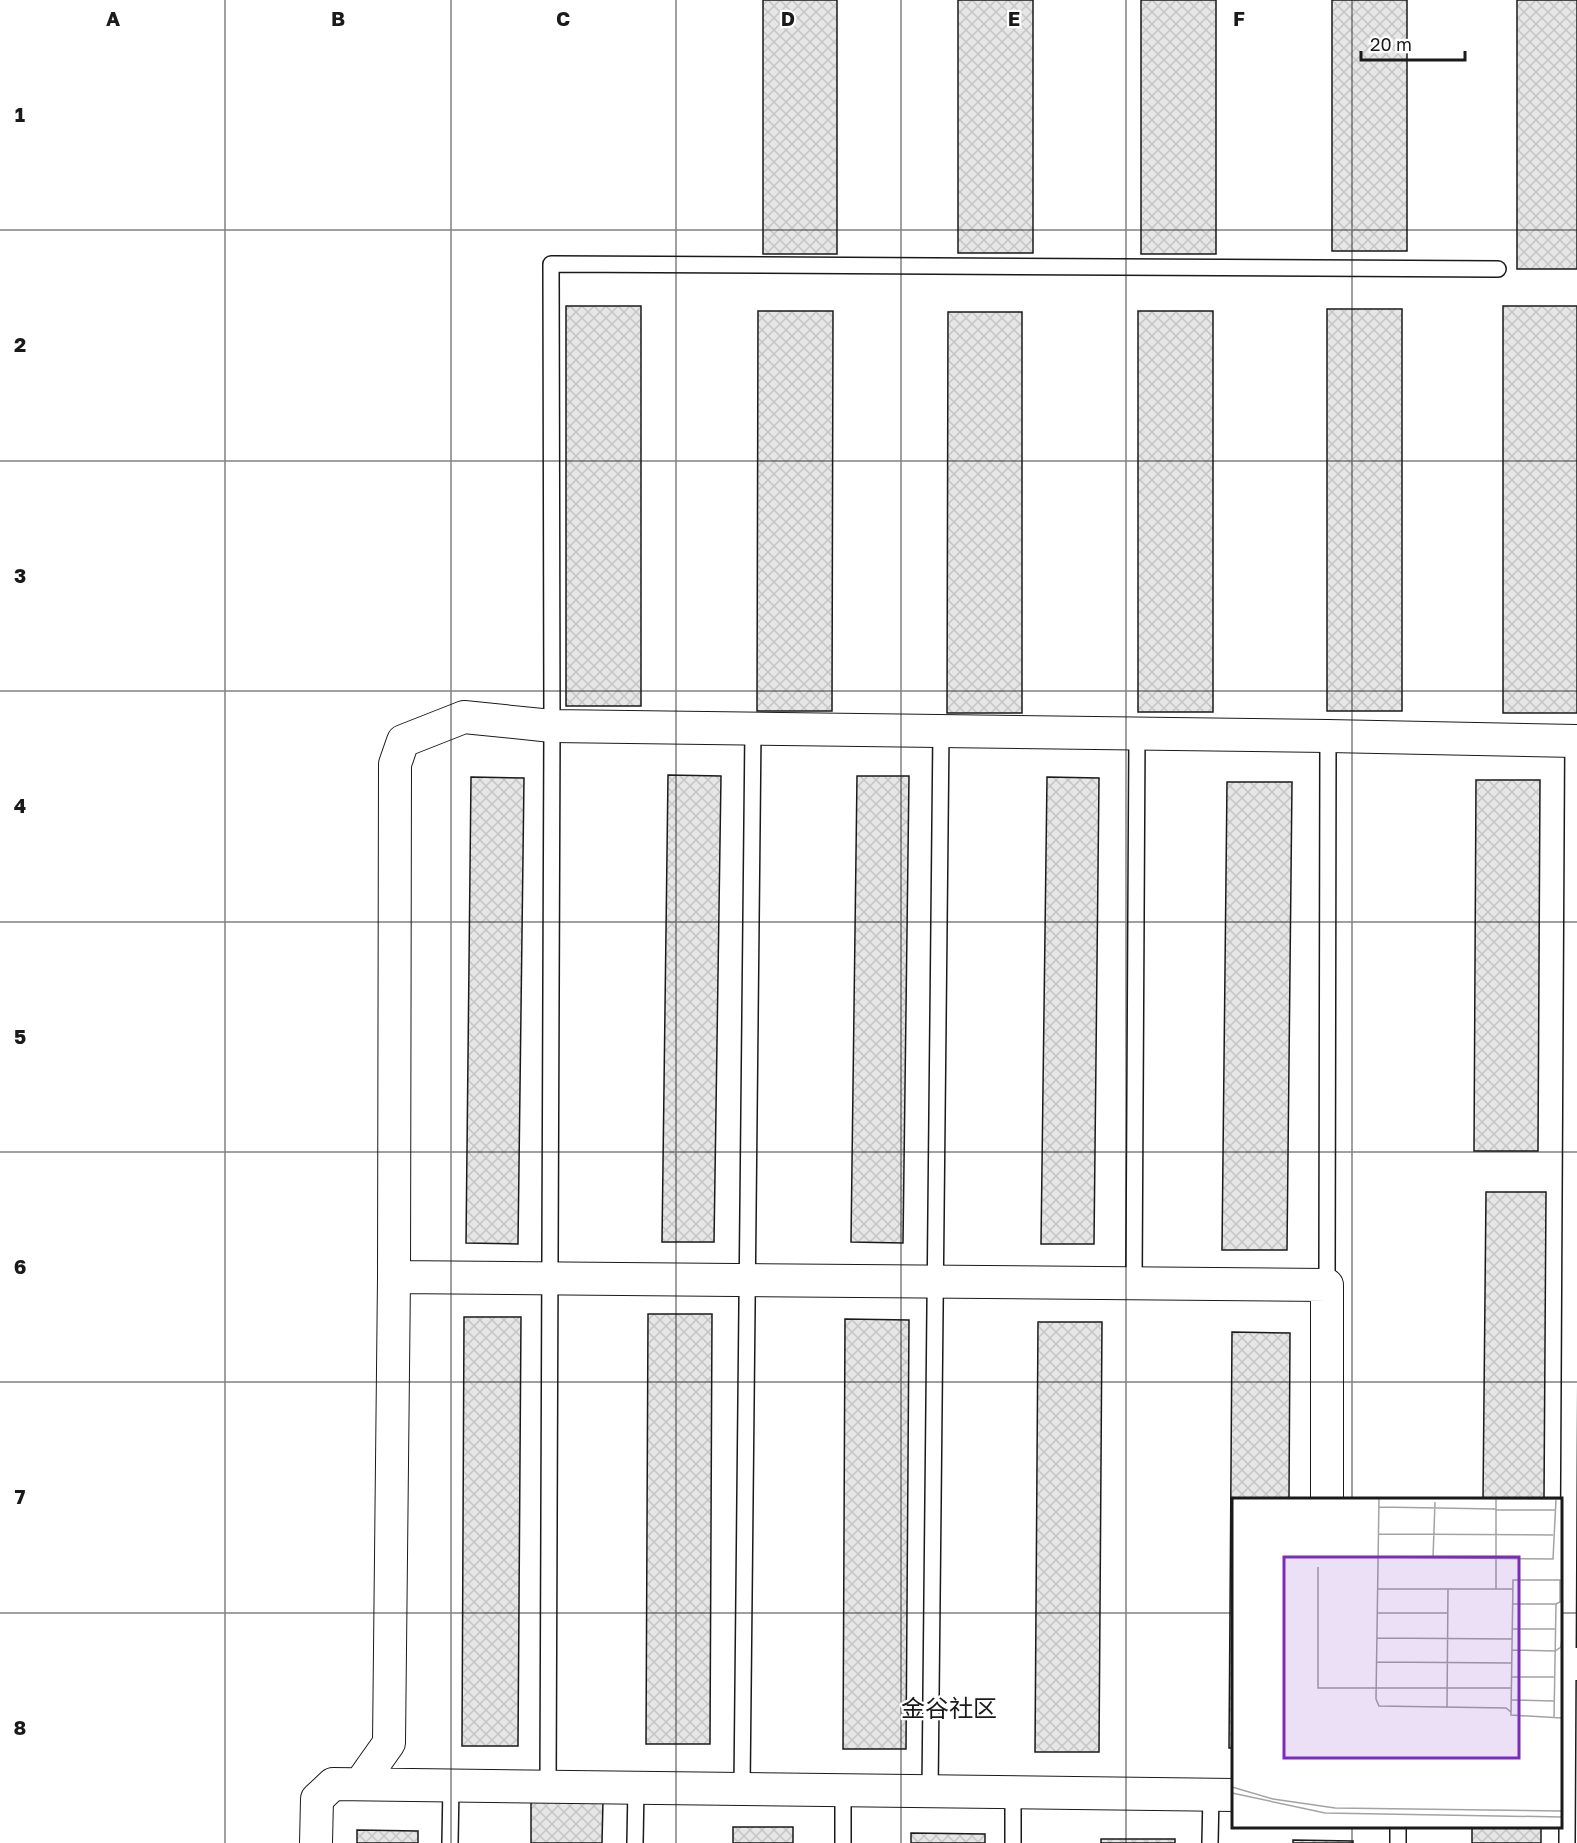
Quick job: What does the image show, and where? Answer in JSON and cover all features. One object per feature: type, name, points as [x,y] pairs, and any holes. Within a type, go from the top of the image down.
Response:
[{"type":"street","points":[[360,1784],[389,1743],[394,1277],[395,764],[403,741],[464,717],[552,726],[1575,741]]},
{"type":"street","points":[[394,1277],[1327,1285],[1327,1498]]},
{"type":"street","points":[[316,1843],[317,1799],[333,1784],[1222,1794]]},
{"type":"lane","points":[[548,1786],[551,1278],[551,264],[1498,269]]},
{"type":"lane","points":[[742,1788],[753,729]]},
{"type":"lane","points":[[930,1791],[941,731]]},
{"type":"lane","points":[[1134,1283],[1137,733]]},
{"type":"lane","points":[[1327,1285],[1328,736]]},
{"type":"lane","points":[[1567,1843],[1574,1172],[1575,741]]},
{"type":"lane","points":[[450,1843],[451,1785]]},
{"type":"lane","points":[[635,1843],[636,1787]]},
{"type":"lane","points":[[843,1790],[843,1843]]},
{"type":"lane","points":[[1013,1792],[1013,1843]]},
{"type":"lane","points":[[1210,1843],[1222,1794]]},
{"type":"building","points":[[763,0],[837,0],[837,254],[763,254]]},
{"type":"building","points":[[958,0],[1033,0],[1033,253],[958,253]]},
{"type":"building","points":[[1141,0],[1216,0],[1216,254],[1141,254]]},
{"type":"building","points":[[1332,0],[1407,0],[1407,251],[1332,251]]},
{"type":"building","points":[[1517,0],[1577,0],[1577,269],[1517,269]]},
{"type":"building","points":[[566,306],[641,306],[641,706],[566,706]]},
{"type":"building","points":[[1503,306],[1577,306],[1577,713],[1503,713]]},
{"type":"building","points":[[1327,309],[1402,309],[1402,711],[1327,711]]},
{"type":"building","points":[[758,311],[833,311],[832,711],[757,711]]},
{"type":"building","points":[[1138,311],[1213,311],[1213,712],[1138,712]]},
{"type":"building","points":[[948,312],[1022,312],[1022,713],[947,713]]},
{"type":"building","points":[[668,775],[721,776],[714,1242],[662,1242]]},
{"type":"building","points":[[857,776],[909,776],[903,1243],[851,1242]]},
{"type":"building","points":[[471,777],[524,778],[518,1244],[466,1243]]},
{"type":"building","points":[[1047,777],[1099,778],[1094,1244],[1041,1244]]},
{"type":"building","points":[[1476,780],[1540,780],[1538,1151],[1474,1151]]},
{"type":"building","points":[[1227,782],[1292,782],[1287,1250],[1222,1250]]},
{"type":"building","points":[[1486,1192],[1546,1192],[1544,1498],[1483,1498]]},
{"type":"building","points":[[648,1314],[712,1314],[710,1744],[646,1744]]},
{"type":"building","points":[[464,1317],[521,1317],[518,1746],[462,1746]]},
{"type":"building","points":[[845,1319],[909,1320],[906,1749],[843,1749]]},
{"type":"building","points":[[1038,1322],[1102,1322],[1099,1752],[1035,1752]]},
{"type":"building","points":[[1232,1332],[1290,1333],[1289,1498],[1232,1498],[1232,1748],[1229,1748]]},
{"type":"building","points":[[531,1800],[603,1800],[602,1843],[531,1843]]},
{"type":"building","points":[[733,1827],[793,1827],[793,1843],[733,1843]]},
{"type":"building","points":[[1472,1828],[1541,1828],[1541,1843],[1472,1843]]},
{"type":"building","points":[[357,1830],[418,1831],[418,1843],[357,1843]]},
{"type":"building","points":[[911,1833],[985,1834],[985,1843],[911,1843]]},
{"type":"building","points":[[1101,1839],[1175,1839],[1175,1843],[1101,1843]]},
{"type":"building","points":[[1293,1840],[1353,1841],[1353,1843],[1293,1843]]},
{"type":"district","name":"金谷社区","points":[[949,1709]]}]
